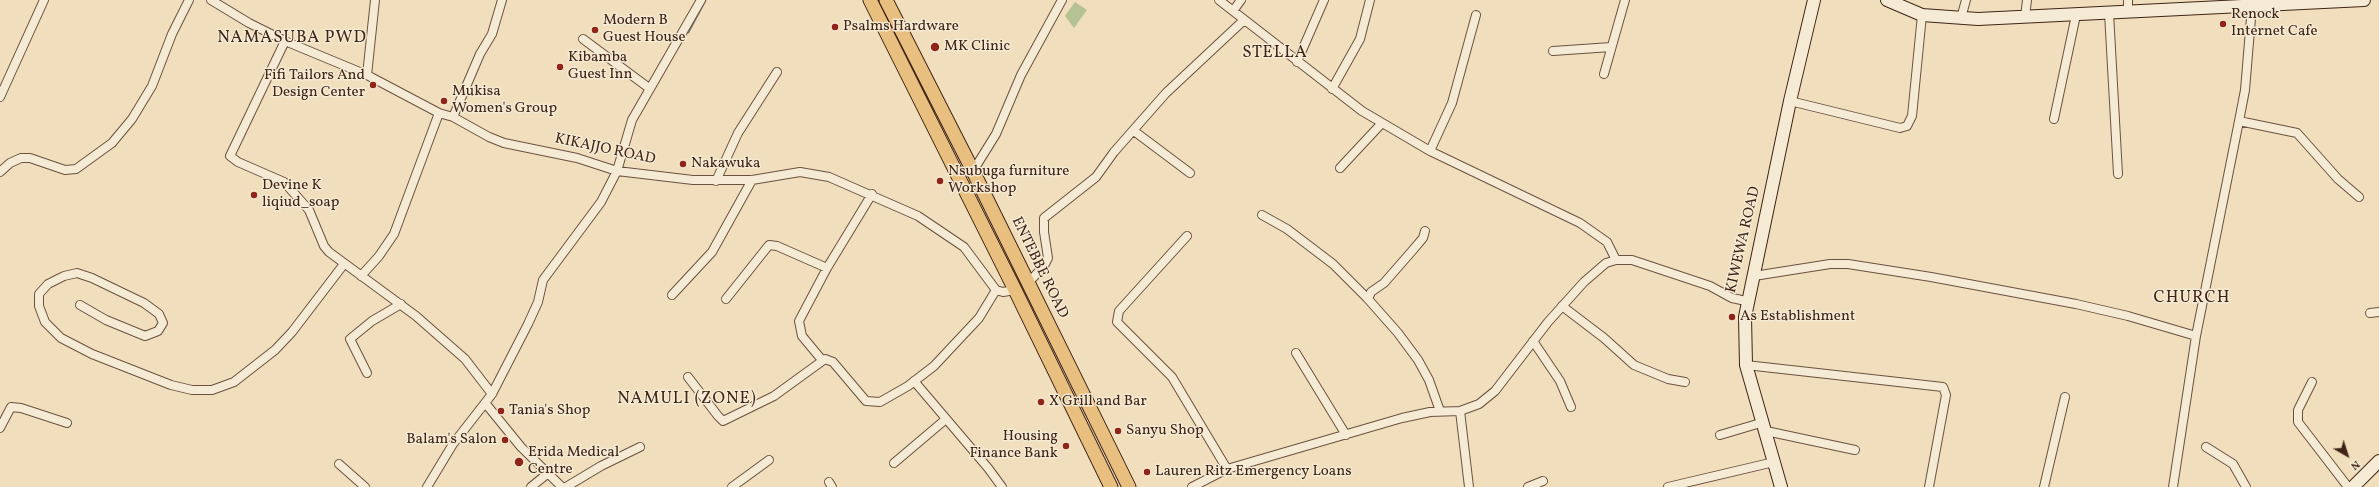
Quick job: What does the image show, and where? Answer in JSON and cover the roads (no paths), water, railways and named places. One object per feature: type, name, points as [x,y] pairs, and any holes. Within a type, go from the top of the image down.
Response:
[{"type":"main road","name":"ENTEBBE ROAD","points":[[870,0],[1015,290],[1111,487]]},
{"type":"main road","name":"ENTEBBE ROAD","points":[[886,0],[973,171],[1129,487]]},
{"type":"street","points":[[0,97],[44,0]]},
{"type":"street","points":[[0,172],[10,163],[25,158],[40,161],[65,170],[76,169],[112,143],[132,119],[152,86],[172,34],[189,0]]},
{"type":"street","name":"KIKAJJO ROAD","points":[[211,0],[285,41],[367,75],[439,113],[453,116],[489,137],[504,143],[577,158],[617,170],[716,181],[752,180],[806,172],[829,176],[872,194],[918,216],[956,240],[972,255],[996,290]]},
{"type":"street","points":[[367,75],[375,0]]},
{"type":"street","points":[[453,116],[480,54],[492,34],[502,0]]},
{"type":"street","points":[[427,487],[442,460],[466,425],[486,404],[492,394],[538,302],[543,280],[601,202],[617,170],[632,120],[649,88],[701,0]]},
{"type":"street","points":[[973,171],[996,134],[1021,74],[1062,0]]},
{"type":"street","points":[[1219,0],[1332,89],[1382,123],[1430,152],[1580,223],[1607,242],[1616,260]]},
{"type":"street","points":[[1233,11],[1241,0]]},
{"type":"street","points":[[1297,62],[1324,0]]},
{"type":"street","points":[[1332,89],[1360,39],[1370,0]]},
{"type":"street","points":[[1604,74],[1625,0]]},
{"type":"street","name":"KIWEWA ROAD","points":[[1781,487],[1765,426],[1746,365],[1746,301],[1754,276],[1790,101],[1814,0]]},
{"type":"street","points":[[1887,0],[1922,15],[1961,18],[2076,15],[2247,4],[2364,0]]},
{"type":"street","points":[[1961,18],[1966,0]]},
{"type":"street","points":[[2025,17],[2027,0]]},
{"type":"street","points":[[2128,0],[2128,12]]},
{"type":"street","points":[[2173,487],[2196,336],[2245,90],[2247,4]]},
{"type":"street","points":[[2109,13],[2118,174]]},
{"type":"street","points":[[1430,152],[1452,103],[1476,15]]},
{"type":"street","points":[[1790,101],[1900,128],[1908,126],[1912,116],[1922,15]]},
{"type":"street","points":[[2054,119],[2076,15]]},
{"type":"street","points":[[1028,283],[1044,266],[1048,258],[1044,232],[1044,218],[1096,177],[1114,152],[1166,93],[1244,20]]},
{"type":"street","points":[[583,39],[649,88]]},
{"type":"street","points":[[285,41],[230,156],[238,162],[284,182],[309,210],[324,246],[344,264],[401,304],[465,360],[492,394]]},
{"type":"street","points":[[1553,51],[1612,47]]},
{"type":"street","points":[[716,181],[738,133],[777,72]]},
{"type":"street","points":[[361,276],[379,256],[394,234],[439,113]]},
{"type":"street","points":[[2240,121],[2297,134],[2338,179],[2359,198]]},
{"type":"street","points":[[1340,168],[1382,123]]},
{"type":"street","points":[[1134,131],[1190,173]]},
{"type":"street","points":[[672,295],[716,246],[724,226],[752,180]]},
{"type":"street","points":[[822,360],[802,336],[799,325],[827,268],[872,194]]},
{"type":"street","points":[[1262,215],[1287,229],[1333,264],[1368,299],[1398,333],[1418,360],[1429,380],[1440,412]]},
{"type":"street","points":[[1368,299],[1372,292],[1384,283],[1423,238],[1425,231]]},
{"type":"street","points":[[1187,236],[1119,311],[1117,322],[1172,377],[1227,469]]},
{"type":"street","points":[[726,299],[770,245],[777,246],[827,268]]},
{"type":"street","points":[[1192,487],[1227,469],[1402,418],[1440,412],[1460,412],[1479,404],[1495,391],[1562,306],[1596,271],[1616,260],[1632,260],[1710,286],[1732,298],[1746,301]]},
{"type":"street","points":[[80,305],[106,320],[145,336],[158,331],[163,323],[159,314],[144,303],[116,289],[77,274],[64,276],[48,284],[39,294],[39,306],[45,322],[61,338],[92,354],[171,385],[192,390],[212,390],[234,382],[275,350],[292,332],[344,264]]},
{"type":"street","points":[[1754,276],[1830,264],[1848,264],[1931,277],[2076,304],[2128,316],[2196,336]]},
{"type":"street","points":[[688,377],[723,421],[774,396],[822,360],[831,360],[866,401],[880,402],[914,381],[934,366],[979,318],[996,290],[1003,292],[1015,290]]},
{"type":"street","points":[[367,373],[350,339],[372,321],[401,304]]},
{"type":"street","points":[[1562,306],[1604,338],[1634,365],[1668,380],[1685,382]]},
{"type":"street","points":[[2370,313],[2379,312]]},
{"type":"street","points":[[1533,341],[1560,381],[1571,407]]},
{"type":"street","points":[[1296,353],[1346,435]]},
{"type":"street","points":[[1746,365],[1943,387],[1946,395],[1929,487]]},
{"type":"street","points":[[914,381],[1002,487]]},
{"type":"street","points":[[2312,382],[2298,410],[2298,422],[2348,487]]},
{"type":"street","points":[[2044,487],[2065,397]]},
{"type":"street","points":[[486,404],[521,447],[562,487]]},
{"type":"street","points":[[0,428],[11,407],[21,408],[67,423]]},
{"type":"street","points":[[1460,412],[1469,487]]},
{"type":"street","points":[[894,463],[946,419]]},
{"type":"street","points":[[1720,435],[1765,426],[1855,450]]},
{"type":"street","points":[[566,487],[601,466],[640,447]]},
{"type":"street","points":[[2206,447],[2233,464],[2246,487]]},
{"type":"street","points":[[732,487],[769,460]]},
{"type":"street","points":[[2353,487],[2379,461]]},
{"type":"street","points":[[1668,487],[1774,462]]},
{"type":"street","points":[[339,464],[365,487]]},
{"type":"street","points":[[531,487],[547,474]]},
{"type":"street","points":[[1528,487],[1543,482]]},
{"type":"waterway","points":[[688,32],[705,0]]},
{"type":"place","name":"Renock Internet Cafe","points":[[2223,24]]},
{"type":"place","name":"Psalms Hardware","points":[[835,27]]},
{"type":"place","name":"Modern B Guest House","points":[[595,30]]},
{"type":"place","name":"MK Clinic","points":[[935,47]]},
{"type":"place","name":"Kibamba Guest Inn","points":[[560,67]]},
{"type":"place","name":"Fifi Tailors And Design Center","points":[[373,85]]},
{"type":"place","name":"Mukisa Women's Group","points":[[444,101]]},
{"type":"place","name":"Nakawuka","points":[[683,164]]},
{"type":"place","name":"Nsubuga furniture Workshop","points":[[940,181]]},
{"type":"place","name":"Devine K liqiud_soap","points":[[254,195]]},
{"type":"place","name":"As Establishment","points":[[1732,317]]},
{"type":"place","name":"X Grill and Bar","points":[[1041,402]]},
{"type":"place","name":"Tania's Shop","points":[[501,411]]},
{"type":"place","name":"Sanyu Shop","points":[[1118,431]]},
{"type":"place","name":"Balam's Salon","points":[[505,440]]},
{"type":"place","name":"Housing Finance Bank","points":[[1066,446]]},
{"type":"place","name":"Erida Medical Centre","points":[[519,462]]},
{"type":"place","name":"Lauren Ritz Emergency Loans","points":[[1147,472]]},
{"type":"district","name":"NAMASUBA PWD","points":[[292,39]]},
{"type":"district","name":"STELLA","points":[[1275,54]]},
{"type":"district","name":"CHURCH","points":[[2192,299]]},
{"type":"district","name":"NAMULI (ZONE)","points":[[687,400]]}]
